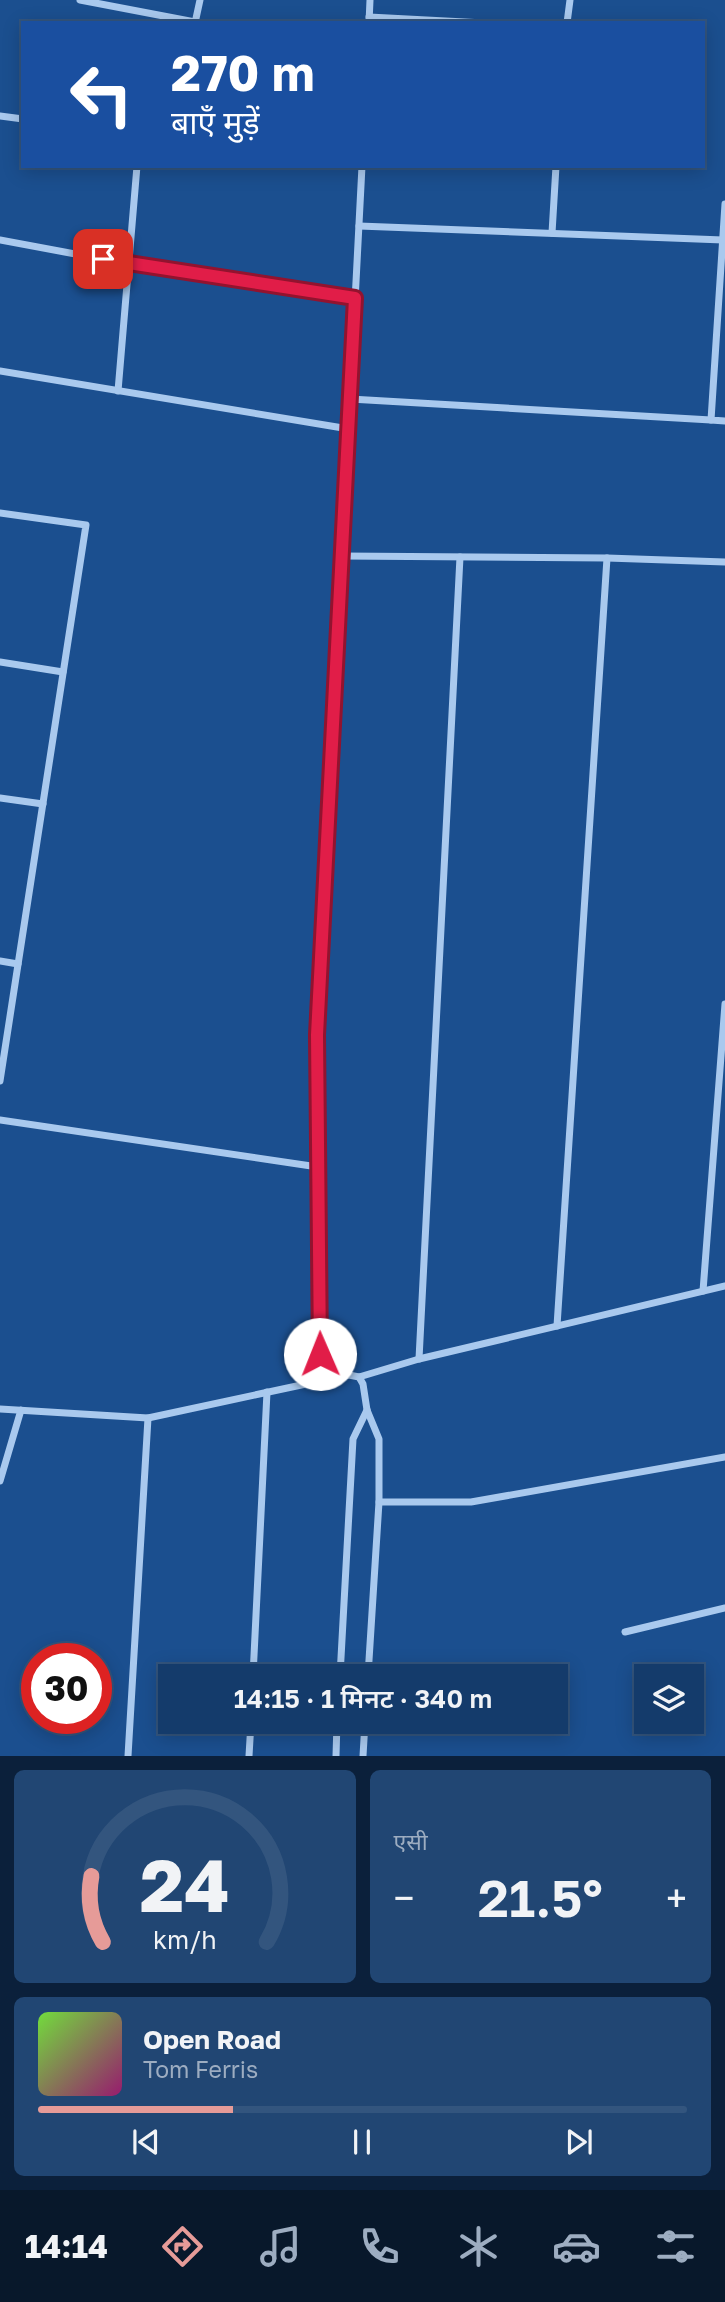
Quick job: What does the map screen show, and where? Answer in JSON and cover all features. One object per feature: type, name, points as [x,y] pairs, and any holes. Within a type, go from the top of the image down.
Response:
[{"type":"street","points":[[80,0],[190,21]]},
{"type":"street","points":[[195,21],[200,0]]},
{"type":"street","points":[[370,0],[369,20],[407,21]]},
{"type":"street","points":[[567,21],[570,0]]},
{"type":"street","points":[[0,116],[21,119]]},
{"type":"street","points":[[118,391],[137,168]]},
{"type":"street","points":[[320,1381],[317,1035],[362,168]]},
{"type":"street","points":[[552,233],[556,168]]},
{"type":"street","points":[[711,420],[722,291],[725,204]]},
{"type":"street","points":[[359,226],[723,240]]},
{"type":"street","points":[[0,240],[129,264],[355,298]]},
{"type":"street","points":[[0,371],[349,429]]},
{"type":"street","points":[[350,399],[725,421]]},
{"type":"street","points":[[0,513],[86,525],[0,1081]]},
{"type":"street","points":[[342,556],[607,558],[725,562]]},
{"type":"street","points":[[419,1359],[460,557]]},
{"type":"street","points":[[557,1326],[607,558]]},
{"type":"street","points":[[0,662],[63,672]]},
{"type":"street","points":[[0,798],[43,804]]},
{"type":"street","points":[[0,961],[18,964]]},
{"type":"street","points":[[703,1292],[725,1004]]},
{"type":"street","points":[[0,1120],[318,1167]]},
{"type":"street","points":[[0,1409],[148,1418],[349,1375],[359,1377],[419,1359],[725,1286]]},
{"type":"street","points":[[359,1377],[363,1384],[366,1410],[379,1439],[379,1502],[369,1664]]},
{"type":"street","points":[[254,1664],[267,1392]]},
{"type":"street","points":[[0,1481],[21,1410]]},
{"type":"street","points":[[341,1664],[353,1439],[366,1410]]},
{"type":"street","points":[[128,1756],[148,1418]]},
{"type":"street","points":[[379,1502],[471,1502],[725,1457]]},
{"type":"street","points":[[625,1632],[725,1608]]},
{"type":"street","points":[[249,1756],[250,1734]]},
{"type":"street","points":[[335,1756],[336,1734]]},
{"type":"street","points":[[363,1756],[364,1734]]},
{"type":"route","points":[[103,259],[355,298],[317,1035],[320,1354]]}]
